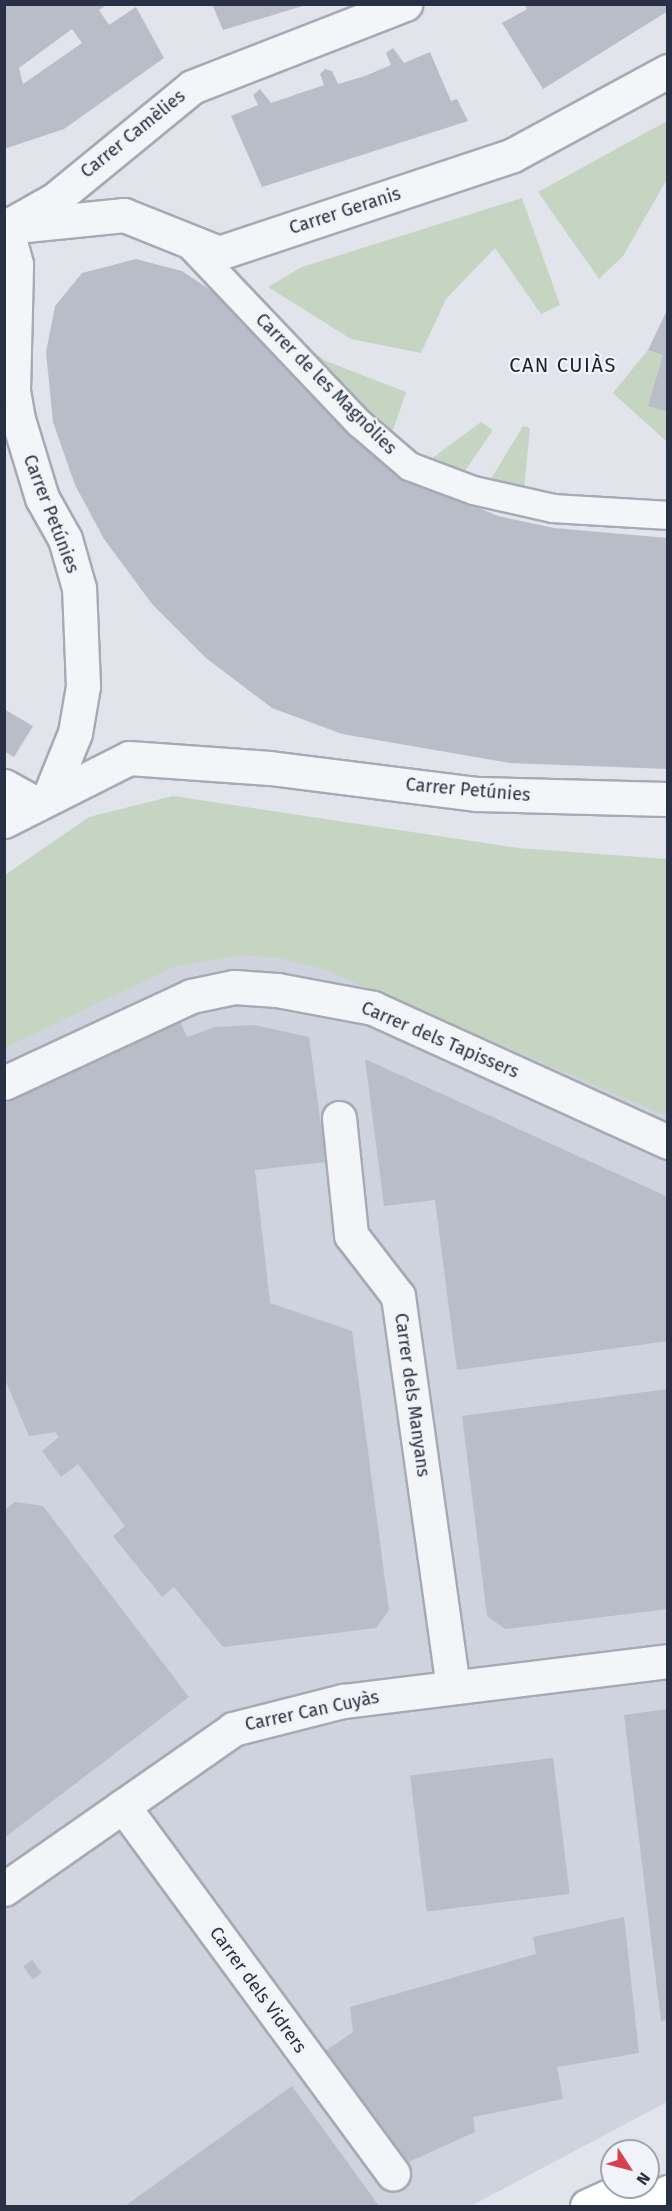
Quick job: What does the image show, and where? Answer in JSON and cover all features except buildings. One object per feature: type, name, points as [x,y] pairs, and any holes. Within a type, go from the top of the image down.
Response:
[{"type":"main road","points":[[647,2206],[668,2192]]},
{"type":"main road","points":[[660,2206],[668,2197]]},
{"type":"main road","points":[[587,2206],[602,2199]]},
{"type":"street","name":"Carrer Camèlies","points":[[5,226],[54,200],[192,87],[405,4]]},
{"type":"street","name":"Carrer Geranis","points":[[5,226],[124,215],[219,253],[513,156],[668,71]]},
{"type":"street","name":"Carrer Petúnies","points":[[5,226],[16,264],[13,390],[18,419],[42,498],[65,539],[79,588],[83,686],[75,733],[43,800]]},
{"type":"street","name":"Carrer de les Magnòlies","points":[[186,240],[359,423],[409,466],[462,486],[553,508],[668,515]]},
{"type":"street","name":"Carrer Petúnies","points":[[43,800],[129,758],[270,768],[477,794],[668,799]]},
{"type":"street","points":[[4,786],[43,800]]},
{"type":"street","points":[[4,821],[43,800]]},
{"type":"street","name":"Carrer dels Tapissers","points":[[4,1083],[190,996],[234,987],[277,990],[373,1008],[668,1142]]},
{"type":"street","name":"Carrer dels Manyans","points":[[339,1118],[351,1235],[398,1296],[453,1687]]},
{"type":"street","name":"Carrer Can Cuyàs","points":[[4,1889],[233,1729],[343,1701],[668,1661]]},
{"type":"street","name":"Carrer dels Vidrers","points":[[123,1806],[393,2174]]},
{"type":"shaded area","points":[[247,928],[667,1114],[667,2102],[471,2206],[5,2206],[4,1042]]},
{"type":"green space","points":[[667,121],[667,179],[623,256],[599,279],[538,192]]},
{"type":"green space","points":[[522,198],[560,305],[541,314],[495,248],[446,299],[421,353],[351,339],[268,287],[302,267]]},
{"type":"green space","points":[[270,321],[326,361],[406,392],[390,439]]},
{"type":"green space","points":[[648,350],[663,355],[649,405],[667,412],[667,442],[613,393]]},
{"type":"green space","points":[[481,422],[493,430],[458,481],[427,462]]},
{"type":"green space","points":[[523,426],[530,428],[523,500],[485,489]]},
{"type":"green space","points":[[173,796],[518,848],[667,859],[667,1116],[323,969],[279,958],[241,955],[173,967],[5,1048],[5,875],[89,817]]},
{"type":"district","name":"CAN CUIÀS","points":[[563,365]]}]
